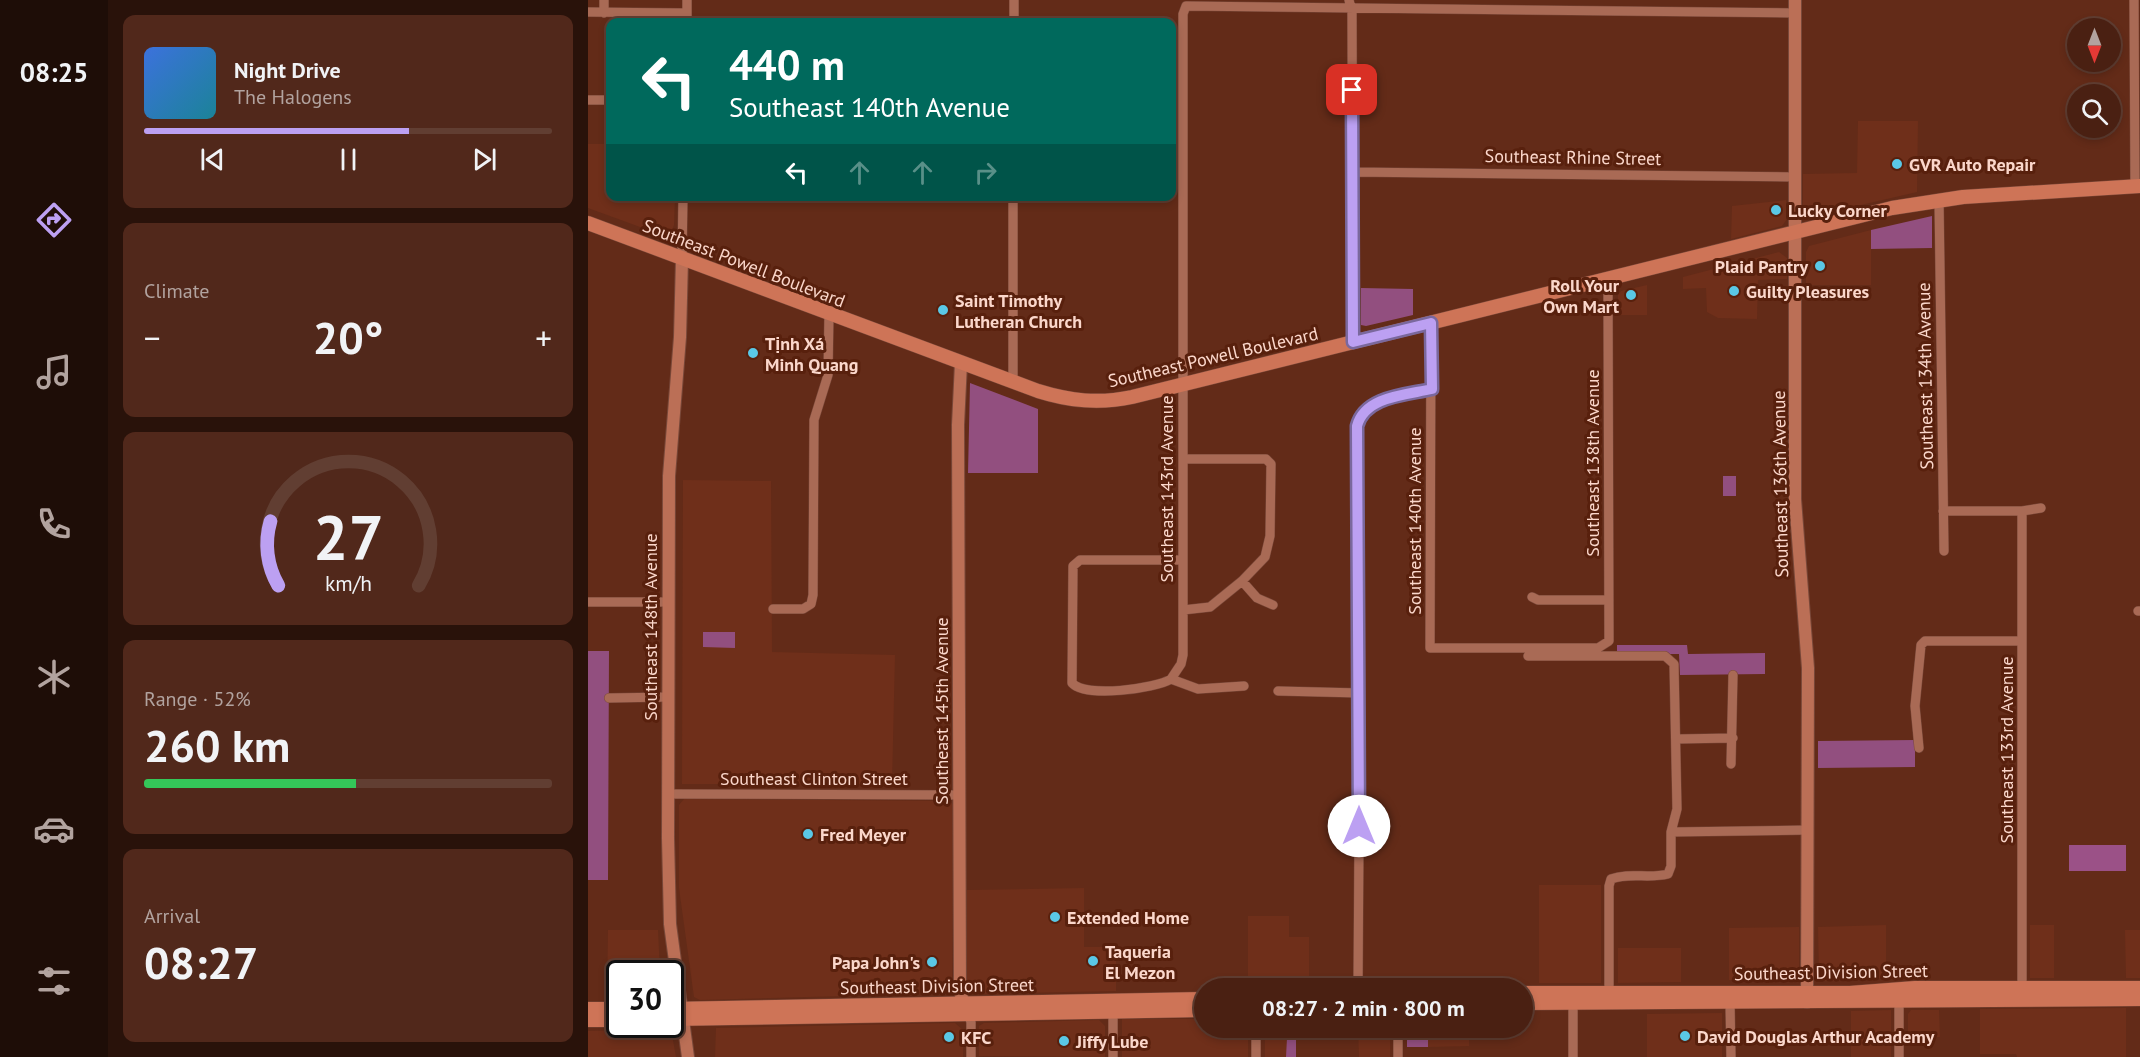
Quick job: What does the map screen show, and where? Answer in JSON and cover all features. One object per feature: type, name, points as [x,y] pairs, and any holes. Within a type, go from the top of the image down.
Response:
[{"type":"main road","name":"Southeast Powell Boulevard","points":[[588,223],[1013,382],[1053,396],[1088,402],[1117,400],[1182,385],[1723,252],[1732,246],[1795,235],[1939,200],[2138,186]]},
{"type":"main road","name":"Southeast Division Street","points":[[1533,994],[1573,998],[1730,1003],[1915,988],[2140,988]]},
{"type":"main road","points":[[1899,1000],[1902,995],[1915,988]]},
{"type":"main road","name":"Southeast Division Street","points":[[1533,1002],[1609,993],[1899,1000],[2140,999]]},
{"type":"main road","name":"Southeast Division Street","points":[[966,1009],[1194,999]]},
{"type":"main road","points":[[1113,1011],[1120,1006],[1147,1000]]},
{"type":"main road","points":[[588,1009],[606,1009]]},
{"type":"main road","name":"Southeast Division Street","points":[[684,1014],[966,1009],[1194,1010]]},
{"type":"main road","points":[[588,1020],[606,1020]]},
{"type":"street","points":[[604,0],[604,13]]},
{"type":"street","points":[[687,0],[689,18]]},
{"type":"street","points":[[1014,0],[1014,18]]},
{"type":"street","points":[[2134,0],[2138,186]]},
{"type":"street","points":[[1353,342],[1350,3],[1795,6]]},
{"type":"street","name":"Southeast 143rd Avenue","points":[[1172,679],[1181,664],[1183,655],[1184,9],[1197,4],[1350,3]]},
{"type":"street","name":"Southeast 136th Avenue","points":[[1795,6],[1795,524],[1807,658],[1807,998]]},
{"type":"street","points":[[588,12],[682,13],[686,18]]},
{"type":"street","points":[[588,100],[606,100]]},
{"type":"street","name":"Southeast Rhine Street","points":[[1352,172],[1795,177]]},
{"type":"street","name":"Southeast 134th Avenue","points":[[1939,200],[1944,551]]},
{"type":"street","name":"Southeast 148th Avenue","points":[[673,960],[668,794],[669,452],[680,337],[683,201]]},
{"type":"street","points":[[1013,201],[1013,382]]},
{"type":"street","name":"Southeast 138th Avenue","points":[[1605,280],[1608,290],[1609,600],[1609,641],[1606,646]]},
{"type":"street","points":[[773,609],[803,609],[811,604],[813,596],[814,420],[828,375],[829,314]]},
{"type":"street","name":"Southeast 140th Avenue","points":[[1431,323],[1430,648],[1598,648],[1606,646]]},
{"type":"street","name":"Southeast 145th Avenue","points":[[961,363],[958,426],[960,992],[971,1022],[971,1057]]},
{"type":"street","points":[[1358,978],[1360,693],[1356,608],[1357,426],[1363,411],[1374,403],[1432,389]]},
{"type":"street","points":[[1183,459],[1266,459],[1271,464],[1269,547],[1265,556],[1242,581],[1210,607],[1183,610]]},
{"type":"street","points":[[1943,511],[2022,511],[2042,508]]},
{"type":"street","name":"Southeast 133rd Avenue","points":[[2022,511],[2022,989]]},
{"type":"street","points":[[1183,560],[1080,560],[1073,566],[1071,572],[1072,682],[1078,688],[1090,690],[1154,687],[1172,679],[1198,689],[1244,686]]},
{"type":"street","points":[[1242,581],[1257,598],[1273,605]]},
{"type":"street","points":[[1532,597],[1538,600],[1609,600]]},
{"type":"street","points":[[588,602],[668,602]]},
{"type":"street","points":[[1918,748],[1915,706],[1919,649],[1925,642],[2022,641]]},
{"type":"street","points":[[1528,656],[1665,656],[1671,659],[1676,678],[1677,809],[1671,832],[1671,866],[1668,874],[1619,876],[1611,879],[1609,886],[1609,993]]},
{"type":"street","points":[[1731,764],[1733,675]]},
{"type":"street","points":[[1278,691],[1360,693]]},
{"type":"street","points":[[609,698],[668,697]]},
{"type":"street","points":[[1677,739],[1733,738]]},
{"type":"street","name":"Southeast Clinton Street","points":[[668,794],[959,795]]},
{"type":"street","points":[[1671,832],[1808,830]]},
{"type":"street","points":[[1573,998],[1573,1057]]},
{"type":"street","points":[[1899,1000],[1899,1057]]},
{"type":"street","points":[[1730,1003],[1731,1057]]},
{"type":"street","points":[[1113,1011],[1113,1057]]},
{"type":"street","name":"Southeast 148th Avenue","points":[[683,1038],[688,1057]]},
{"type":"street","points":[[1256,1038],[1256,1057]]},
{"type":"street","points":[[1398,1038],[1398,1057]]},
{"type":"shaded area","points":[[1858,121],[1918,121],[1917,192],[1809,217],[1803,211],[1803,174],[1857,173]]},
{"type":"shaded area","points":[[588,144],[606,144],[606,201],[675,201],[674,225],[671,233],[662,235],[588,208]]},
{"type":"shaded area","points":[[1786,200],[1787,219],[1782,226],[1731,239],[1732,206]]},
{"type":"shaded area","points":[[1932,216],[1932,248],[1871,249],[1871,230]]},
{"type":"shaded area","points":[[1871,230],[1871,285],[1806,285],[1806,252],[1809,246]]},
{"type":"shaded area","points":[[1779,252],[1787,258],[1787,279],[1758,280],[1757,319],[1718,318],[1707,312],[1706,288],[1683,289],[1683,277]]},
{"type":"shaded area","points":[[1647,285],[1647,315],[1618,315],[1618,295],[1621,291]]},
{"type":"shaded area","points":[[1361,288],[1413,289],[1413,315],[1366,326],[1361,325]]},
{"type":"shaded area","points":[[970,383],[1038,409],[1038,473],[968,473]]},
{"type":"shaded area","points":[[1723,476],[1736,476],[1736,496],[1723,496]]},
{"type":"shaded area","points":[[683,480],[771,481],[772,652],[895,655],[892,784],[682,784]]},
{"type":"shaded area","points":[[703,632],[735,632],[735,648],[703,647]]},
{"type":"shaded area","points":[[1617,645],[1687,645],[1688,654],[1765,653],[1765,674],[1680,675],[1679,654],[1617,654]]},
{"type":"shaded area","points":[[588,651],[609,651],[608,880],[588,880]]},
{"type":"shaded area","points":[[1915,740],[1915,767],[1818,768],[1818,741]]},
{"type":"shaded area","points":[[684,799],[950,801],[953,805],[952,993],[700,1000],[694,997],[679,888],[679,805]]},
{"type":"shaded area","points":[[2069,845],[2126,845],[2126,871],[2069,871]]},
{"type":"shaded area","points":[[1539,885],[1601,885],[1601,983],[1539,983]]},
{"type":"shaded area","points":[[1084,888],[1084,947],[1116,947],[1116,991],[967,994],[967,890]]},
{"type":"shaded area","points":[[1248,916],[1289,916],[1289,937],[1309,937],[1309,978],[1248,978]]},
{"type":"shaded area","points":[[1886,925],[1886,978],[1824,981],[1819,978],[1818,927]]},
{"type":"shaded area","points":[[2030,925],[2054,925],[2054,978],[2030,978]]},
{"type":"shaded area","points":[[1799,927],[1799,974],[1795,980],[1758,981],[1758,975],[1752,975],[1752,980],[1729,980],[1729,928]]},
{"type":"shaded area","points":[[608,930],[658,930],[659,960],[608,960]]},
{"type":"shaded area","points":[[2125,930],[2140,930],[2140,978],[2126,978]]},
{"type":"shaded area","points":[[1618,948],[1681,948],[1681,982],[1618,983]]},
{"type":"shaded area","points":[[2126,1008],[2126,1057],[2017,1057],[2016,1054],[1980,1054],[1980,1009]]},
{"type":"shaded area","points":[[1891,1010],[1891,1057],[1851,1057],[1851,1011]]},
{"type":"shaded area","points":[[1911,1010],[1939,1010],[1940,1037],[1908,1037],[1908,1014]]},
{"type":"shaded area","name":"David Douglas Arthur Academy","points":[[1722,1013],[1722,1057],[1647,1057],[1647,1014]]},
{"type":"shaded area","points":[[1122,1019],[1194,1019],[1194,1038],[1248,1038],[1248,1057],[1122,1057]]},
{"type":"shaded area","points":[[1099,1020],[1105,1026],[1105,1057],[979,1056],[979,1026],[984,1023]]},
{"type":"shaded area","points":[[955,1023],[963,1030],[963,1057],[715,1057],[716,1028]]},
{"type":"shaded area","points":[[588,1031],[606,1031],[606,1038],[673,1038],[676,1057],[588,1057]]},
{"type":"shaded area","points":[[1265,1038],[1296,1038],[1296,1057],[1265,1057]]},
{"type":"shaded area","points":[[1287,1038],[1296,1038],[1296,1057],[1286,1057]]},
{"type":"shaded area","points":[[1358,1038],[1390,1038],[1390,1057],[1359,1057]]},
{"type":"shaded area","points":[[1407,1038],[1428,1038],[1428,1047],[1407,1047]]},
{"type":"shaded area","points":[[1428,1038],[1469,1038],[1469,1046],[1428,1047]]},
{"type":"place","name":"GVR Auto Repair","points":[[1897,164]]},
{"type":"place","name":"Lucky Corner","points":[[1776,210]]},
{"type":"place","name":"Plaid Pantry","points":[[1820,266]]},
{"type":"place","name":"Guilty Pleasures","points":[[1734,291]]},
{"type":"place","name":"Roll Your Own Mart","points":[[1631,295]]},
{"type":"place","name":"Saint Timothy Lutheran Church","points":[[943,310]]},
{"type":"place","name":"Tịnh Xá Minh Quang","points":[[753,353]]},
{"type":"place","name":"Fred Meyer","points":[[808,834]]},
{"type":"place","name":"Extended Home","points":[[1055,917]]},
{"type":"place","name":"Taqueria El Mezon","points":[[1093,961]]},
{"type":"place","name":"Papa John's","points":[[932,962]]},
{"type":"place","name":"David Douglas Arthur Academy","points":[[1685,1036]]},
{"type":"place","name":"KFC","points":[[949,1037]]},
{"type":"place","name":"Jiffy Lube","points":[[1064,1041]]},
{"type":"route","points":[[1352,90],[1351,328],[1353,342],[1431,323],[1432,389],[1374,403],[1363,411],[1357,426],[1356,608],[1360,693],[1359,826]]}]
